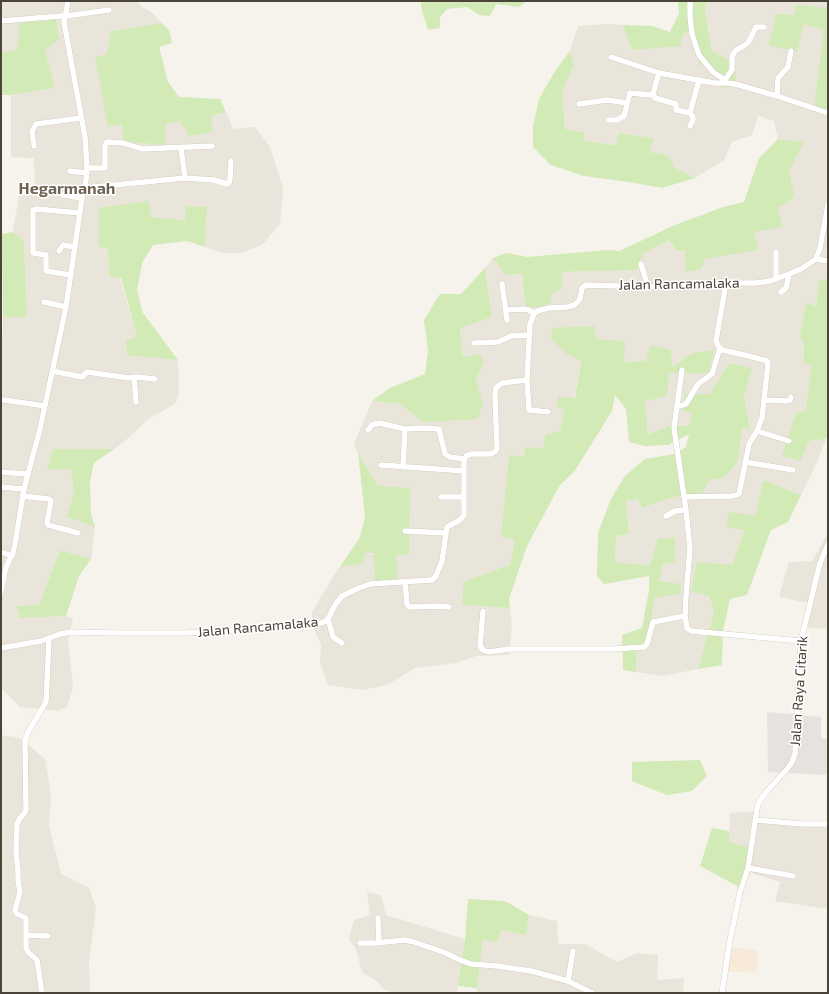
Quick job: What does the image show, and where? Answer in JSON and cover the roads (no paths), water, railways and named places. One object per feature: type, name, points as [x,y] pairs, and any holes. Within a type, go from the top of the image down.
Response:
[{"type":"street","points":[[1,592],[6,567],[12,556],[15,544],[22,496],[38,439],[66,307],[87,170],[85,137],[64,22],[68,1]]},
{"type":"street","points":[[690,1],[692,34],[699,55],[713,72],[726,82]]},
{"type":"street","points":[[1,21],[109,10]]},
{"type":"street","points":[[726,82],[732,70],[732,57],[735,51],[748,43],[756,27],[764,27]]},
{"type":"street","points":[[778,96],[778,78],[788,68],[792,51]]},
{"type":"street","points":[[611,57],[659,73],[714,83],[726,82],[735,84],[778,96],[828,113]]},
{"type":"street","points":[[653,94],[659,73]]},
{"type":"street","points":[[690,126],[693,117],[690,113],[699,80]]},
{"type":"street","points":[[609,120],[616,120],[624,116],[630,93],[653,94]]},
{"type":"street","points":[[653,94],[655,98],[676,104],[676,110],[690,113]]},
{"type":"street","points":[[579,104],[607,100],[627,103]]},
{"type":"street","points":[[34,146],[32,131],[36,124],[81,118]]},
{"type":"street","points":[[70,171],[105,168],[105,146],[107,142],[124,143],[142,148],[212,146]]},
{"type":"street","points":[[181,148],[185,178]]},
{"type":"street","points":[[84,188],[185,178],[228,183],[230,179],[231,161]]},
{"type":"street","points":[[63,195],[82,198]]},
{"type":"street","points":[[828,204],[820,248],[816,259],[828,262]]},
{"type":"street","points":[[71,275],[46,271],[46,255],[33,253],[33,210],[80,213]]},
{"type":"street","points":[[59,251],[63,246],[75,247]]},
{"type":"street","points":[[776,252],[776,279]]},
{"type":"street","name":"Jalan Rancamalaka","points":[[534,314],[537,311],[549,308],[575,305],[580,299],[582,288],[586,285],[648,287],[696,283],[756,283],[776,279],[789,274],[801,269],[816,259]]},
{"type":"street","points":[[641,264],[648,287]]},
{"type":"street","points":[[781,292],[786,288],[789,274]]},
{"type":"street","points":[[684,497],[733,496],[739,494],[749,444],[757,431],[762,418],[769,365],[767,361],[720,348],[716,341],[726,283]]},
{"type":"street","points":[[502,284],[507,320]]},
{"type":"street","points":[[44,302],[66,307]]},
{"type":"street","points":[[506,310],[523,309],[529,310],[534,314],[530,324],[527,380],[529,410],[548,412]]},
{"type":"street","points":[[474,343],[498,342],[511,336],[530,336]]},
{"type":"street","points":[[677,407],[686,404],[698,384],[712,374],[720,348]]},
{"type":"street","points":[[682,370],[674,428],[690,548],[685,616],[687,628],[691,631],[801,641]]},
{"type":"street","points":[[52,371],[82,377],[87,372],[155,379]]},
{"type":"street","points":[[134,377],[136,402]]},
{"type":"street","points":[[405,531],[445,533],[447,527],[462,517],[464,512],[464,471],[466,456],[490,455],[496,451],[497,448],[496,388],[502,383],[527,380]]},
{"type":"street","points":[[764,400],[786,401],[790,400],[791,397]]},
{"type":"street","points":[[4,400],[45,406]]},
{"type":"street","points":[[368,430],[372,425],[379,424],[405,429],[440,429],[445,454],[448,456],[465,459]]},
{"type":"street","points":[[403,467],[405,429]]},
{"type":"street","points":[[757,431],[789,441]]},
{"type":"street","points":[[745,462],[793,470]]},
{"type":"street","points":[[381,465],[464,471]]},
{"type":"street","points":[[1,472],[27,474]]},
{"type":"street","points":[[1,487],[24,489]]},
{"type":"street","points":[[22,496],[49,499],[48,525],[78,532]]},
{"type":"street","points":[[441,497],[464,497]]},
{"type":"street","points":[[666,516],[675,511],[686,510]]},
{"type":"street","name":"Jalan Rancamalaka","points":[[1,648],[49,639],[60,634],[71,632],[155,633],[254,630],[317,624],[328,619],[339,599],[351,591],[370,584],[429,580],[436,576],[443,557],[445,533]]},
{"type":"street","name":"Jalan Raya Citarik","points":[[722,993],[730,940],[740,892],[748,868],[759,802],[788,768],[795,754],[801,641],[820,563],[828,544]]},
{"type":"street","points":[[1,552],[12,556]]},
{"type":"street","points":[[405,582],[407,604],[409,607],[449,607]]},
{"type":"street","points":[[483,611],[480,646],[483,650],[489,652],[509,649],[614,649],[644,647],[647,644],[653,622],[685,616]]},
{"type":"street","points":[[328,619],[333,637],[342,643]]},
{"type":"street","points":[[42,993],[38,962],[27,950],[26,918],[17,914],[15,910],[20,892],[16,852],[17,824],[26,810],[25,740],[28,732],[46,702],[49,639]]},
{"type":"street","points":[[755,820],[802,824],[828,824]]},
{"type":"street","points":[[748,868],[793,876]]},
{"type":"street","points":[[378,918],[379,943]]},
{"type":"street","points":[[26,935],[48,936]]},
{"type":"street","points":[[360,943],[379,943],[405,940],[442,952],[471,964],[531,971],[568,981],[592,993]]},
{"type":"street","points":[[568,981],[573,951]]},
{"type":"district","name":"Hegarmanah","points":[[67,189]]}]
